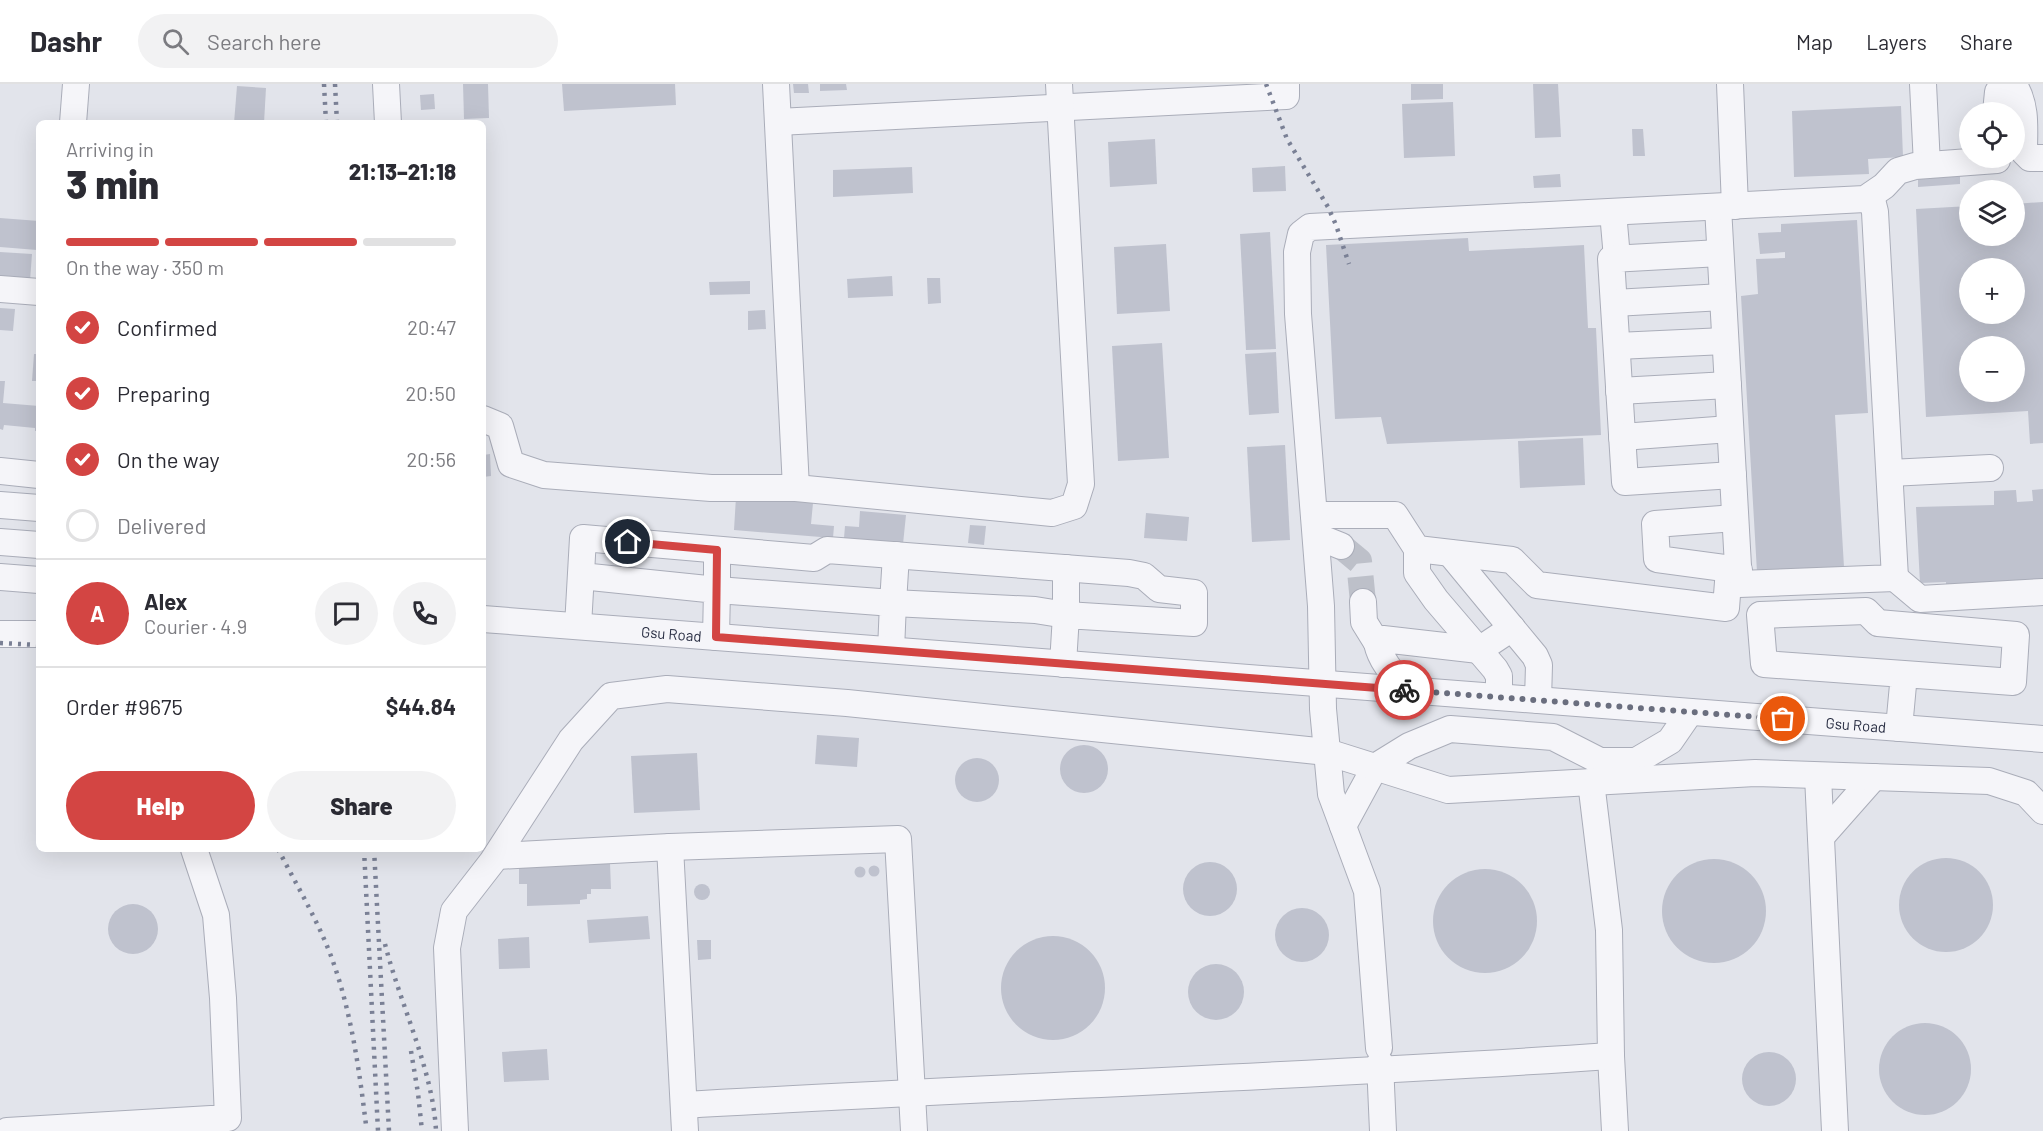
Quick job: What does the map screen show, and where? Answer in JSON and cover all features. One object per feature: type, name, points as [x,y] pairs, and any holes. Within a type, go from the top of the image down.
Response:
[{"type":"street","points":[[73,120],[76,84]]},
{"type":"street","points":[[386,84],[388,120]]},
{"type":"street","points":[[776,84],[796,488]]},
{"type":"street","points":[[778,122],[1060,96],[1286,96],[1286,84]]},
{"type":"street","points":[[1417,549],[1512,560],[1537,585],[1726,608],[1734,570],[1736,518],[1720,253],[1726,207],[1730,84]]},
{"type":"street","points":[[1923,84],[1927,165]]},
{"type":"street","points":[[1997,102],[1998,92],[2005,87],[2015,87],[2022,102]]},
{"type":"street","points":[[486,420],[500,426],[511,464],[543,475],[711,488],[796,488],[1053,513],[1074,506],[1081,484],[1060,96]]},
{"type":"street","points":[[2025,153],[2031,158],[2043,158]]},
{"type":"street","points":[[1383,1131],[1368,891],[1331,794],[1327,752],[1322,684],[1321,606],[1298,315],[1297,252],[1301,234],[1310,227],[1865,200],[1898,171],[1915,166],[1959,163]]},
{"type":"street","points":[[1871,196],[1875,212],[1895,578]]},
{"type":"street","points":[[1613,212],[1617,258]]},
{"type":"street","points":[[1720,253],[1611,259],[1625,482],[1733,475]]},
{"type":"street","points":[[0,289],[36,292]]},
{"type":"street","points":[[1614,303],[1723,297]]},
{"type":"street","points":[[1617,346],[1725,341]]},
{"type":"street","points":[[1619,391],[1728,385]]},
{"type":"street","points":[[1622,437],[1730,429]]},
{"type":"street","points":[[1890,473],[1990,468]]},
{"type":"street","points":[[0,471],[36,475]]},
{"type":"street","points":[[0,505],[36,508]]},
{"type":"street","points":[[1315,526],[1395,514],[1417,549],[1417,573],[1436,600],[1499,676],[1499,697]]},
{"type":"street","points":[[1734,570],[1657,559],[1655,524],[1736,518]]},
{"type":"street","points":[[1315,526],[1341,546]]},
{"type":"street","points":[[578,626],[583,538],[814,558],[827,550],[1128,573],[1144,576],[1159,589],[1194,593],[1194,623],[1066,615],[1035,610],[893,603],[717,590],[581,576]]},
{"type":"street","points":[[0,542],[36,545]]},
{"type":"street","points":[[716,637],[717,550]]},
{"type":"street","points":[[1450,553],[1535,656],[1539,665],[1538,700]]},
{"type":"street","points":[[891,650],[896,555]]},
{"type":"street","points":[[1063,663],[1066,568]]},
{"type":"street","points":[[1734,570],[1739,584],[1895,578],[1920,599],[2043,592]]},
{"type":"street","points":[[0,577],[36,580]]},
{"type":"street","points":[[1363,602],[1364,622],[1389,669],[1407,690]]},
{"type":"street","points":[[1866,611],[1878,623],[2016,635],[2013,682],[1904,674],[1764,663],[1760,615],[1866,611]]},
{"type":"street","name":"Gsu Road","points":[[486,619],[2043,739]]},
{"type":"street","points":[[1377,644],[1383,639],[1479,650],[1512,628]]},
{"type":"street","points":[[0,634],[36,634]]},
{"type":"street","points":[[1899,728],[1904,674]]},
{"type":"street","points":[[455,1131],[447,948],[454,911],[497,855],[571,740],[611,696],[667,689],[847,703],[1327,752],[1448,790],[1755,773],[1989,781],[2026,793],[2043,811]]},
{"type":"street","points":[[1343,826],[1376,767],[1409,746],[1450,729],[1552,737],[1600,761],[1636,761],[1670,741],[1690,712]]},
{"type":"street","points":[[1818,776],[1835,1131]]},
{"type":"street","points":[[1821,837],[1874,777]]},
{"type":"street","points":[[1591,782],[1609,930],[1615,1131]]},
{"type":"street","points":[[497,855],[898,838],[914,1131]]},
{"type":"street","points":[[670,847],[685,1131]]},
{"type":"street","points":[[23,1130],[228,1124],[223,998],[216,915],[195,852]]},
{"type":"street","points":[[684,1105],[1379,1061],[1611,1056]]},
{"type":"building","points":[[463,84],[488,84],[489,118],[464,119]]},
{"type":"building","points":[[562,84],[675,84],[676,105],[564,111]]},
{"type":"building","points":[[793,84],[808,84],[809,93],[794,93]]},
{"type":"building","points":[[820,84],[846,84],[847,90],[820,91]]},
{"type":"building","points":[[1411,84],[1443,84],[1443,99],[1411,100]]},
{"type":"building","points":[[1533,84],[1558,84],[1561,137],[1535,138]]},
{"type":"building","points":[[237,86],[266,88],[264,120],[234,120]]},
{"type":"building","points":[[434,94],[435,109],[421,110],[420,95]]},
{"type":"building","points":[[1453,102],[1455,156],[1404,158],[1402,104]]},
{"type":"building","points":[[1901,106],[1903,157],[1868,159],[1869,174],[1794,177],[1792,111]]},
{"type":"building","points":[[1632,129],[1643,129],[1645,156],[1633,156]]},
{"type":"building","points":[[1155,139],[1157,184],[1110,187],[1108,142]]},
{"type":"building","points":[[1285,166],[1286,191],[1253,192],[1252,168]]},
{"type":"building","points":[[912,167],[913,193],[833,197],[833,170]]},
{"type":"building","points":[[1560,174],[1561,187],[1534,188],[1533,176]]},
{"type":"building","points":[[1960,175],[1959,184],[1918,187],[1918,178]]},
{"type":"building","points":[[2043,202],[2043,443],[2030,444],[2028,411],[1926,417],[1916,209],[1959,207],[1959,246],[2025,246],[2025,203]]},
{"type":"building","points":[[0,218],[36,221],[36,250],[0,247]]},
{"type":"building","points":[[1857,220],[1868,413],[1835,415],[1844,567],[1757,572],[1741,296],[1758,294],[1756,259],[1785,258],[1785,252],[1760,254],[1758,233],[1781,232],[1781,224]]},
{"type":"building","points":[[1270,232],[1276,349],[1246,350],[1240,234]]},
{"type":"building","points":[[1468,238],[1469,251],[1584,245],[1588,328],[1596,328],[1601,435],[1387,444],[1381,417],[1335,419],[1326,245]]},
{"type":"building","points":[[1166,244],[1170,311],[1117,314],[1114,247]]},
{"type":"building","points":[[0,252],[32,254],[30,281],[0,279]]},
{"type":"building","points":[[892,276],[893,296],[848,298],[847,279]]},
{"type":"building","points":[[927,278],[940,278],[941,303],[928,304]]},
{"type":"building","points":[[750,281],[750,294],[710,295],[709,282]]},
{"type":"building","points":[[0,308],[15,309],[13,331],[0,330]]},
{"type":"building","points":[[765,310],[766,329],[748,330],[748,311]]},
{"type":"building","points":[[1162,343],[1169,458],[1118,461],[1112,346]]},
{"type":"building","points":[[1276,352],[1279,413],[1249,415],[1245,354]]},
{"type":"building","points":[[34,354],[36,354],[36,381],[32,381]]},
{"type":"building","points":[[0,381],[5,381],[3,403],[36,406],[36,431],[35,428],[4,425],[3,430],[0,429]]},
{"type":"building","points":[[1583,438],[1585,485],[1520,488],[1518,441]]},
{"type":"building","points":[[1285,445],[1290,540],[1252,542],[1247,447]]},
{"type":"building","points":[[490,454],[491,476],[486,477],[486,455]]},
{"type":"building","points":[[2043,489],[2043,586],[1946,590],[1946,582],[1920,583],[1916,507],[1994,505],[1994,491],[2016,490],[2017,502],[2033,501],[2032,490]]},
{"type":"building","points":[[736,497],[813,503],[811,524],[834,526],[833,538],[734,530]]},
{"type":"building","points":[[860,511],[906,515],[903,544],[844,538],[845,526],[859,527]]},
{"type":"building","points":[[1146,513],[1189,517],[1187,541],[1144,538]]},
{"type":"building","points":[[970,525],[986,526],[984,545],[968,543]]},
{"type":"building","points":[[817,735],[859,738],[857,767],[815,764]]},
{"type":"building","points":[[1079,745],[1089,745],[1104,755],[1108,769],[1107,778],[1098,789],[1089,793],[1079,793],[1064,783],[1060,774],[1060,764],[1070,749]]},
{"type":"building","points":[[697,753],[700,810],[634,813],[631,756]]},
{"type":"building","points":[[977,758],[992,765],[999,780],[992,795],[977,802],[962,795],[955,780],[962,765]]},
{"type":"building","points":[[1946,858],[1964,861],[1979,872],[1990,887],[1993,905],[1990,923],[1979,938],[1964,949],[1946,952],[1928,949],[1913,938],[1902,923],[1899,905],[1902,887],[1913,872],[1928,861]]},
{"type":"building","points":[[1714,859],[1734,863],[1751,874],[1762,891],[1766,911],[1762,931],[1751,948],[1734,959],[1714,963],[1694,959],[1677,948],[1666,931],[1662,911],[1666,891],[1677,874],[1694,863]]},
{"type":"building","points":[[1210,862],[1220,864],[1229,870],[1235,879],[1237,889],[1235,899],[1229,908],[1220,914],[1210,916],[1200,914],[1191,908],[1185,899],[1183,889],[1185,879],[1191,870],[1200,864]]},
{"type":"building","points":[[610,863],[611,889],[591,889],[591,894],[587,894],[587,899],[580,900],[580,904],[527,906],[527,884],[519,884],[519,867]]},
{"type":"building","points":[[874,865],[880,871],[874,877],[868,871]]},
{"type":"building","points":[[860,866],[866,872],[860,878],[854,872]]},
{"type":"building","points":[[1485,869],[1505,873],[1522,884],[1533,901],[1537,921],[1533,941],[1522,958],[1505,969],[1485,973],[1465,969],[1448,958],[1437,941],[1433,921],[1437,901],[1448,884],[1465,873]]},
{"type":"building","points":[[699,884],[705,884],[710,892],[708,898],[699,900],[694,895],[694,889]]},
{"type":"building","points":[[133,904],[147,908],[154,915],[158,929],[154,943],[147,950],[133,954],[119,950],[112,943],[108,929],[112,915],[119,908]]},
{"type":"building","points":[[1297,908],[1307,908],[1317,912],[1325,920],[1329,935],[1325,950],[1317,958],[1307,962],[1297,962],[1287,958],[1279,950],[1275,940],[1275,930],[1279,920],[1287,912]]},
{"type":"building","points":[[648,916],[650,939],[589,943],[587,920]]},
{"type":"building","points":[[1053,936],[1073,940],[1090,951],[1101,968],[1105,988],[1101,1008],[1090,1025],[1073,1036],[1053,1040],[1033,1036],[1016,1025],[1005,1008],[1001,988],[1005,968],[1016,951],[1033,940]]},
{"type":"building","points":[[529,937],[530,968],[499,969],[498,939]]},
{"type":"building","points":[[697,940],[711,940],[711,959],[698,960]]},
{"type":"building","points":[[1210,964],[1222,964],[1232,968],[1240,976],[1244,992],[1240,1008],[1232,1016],[1222,1020],[1210,1020],[1200,1016],[1192,1008],[1188,998],[1188,986],[1192,976],[1200,968]]},
{"type":"building","points":[[1925,1023],[1943,1026],[1958,1036],[1968,1051],[1971,1069],[1968,1087],[1958,1102],[1943,1112],[1925,1115],[1907,1112],[1892,1102],[1882,1087],[1879,1069],[1882,1051],[1892,1036],[1907,1026]]},
{"type":"building","points":[[547,1049],[549,1080],[504,1082],[502,1052]]},
{"type":"building","points":[[1764,1052],[1774,1052],[1784,1056],[1792,1064],[1796,1079],[1792,1094],[1784,1102],[1774,1106],[1764,1106],[1754,1102],[1746,1094],[1742,1084],[1742,1074],[1746,1064],[1754,1056]]},
{"type":"tunnel","points":[[1341,546],[1359,561],[1363,602]]},
{"type":"railway","points":[[324,84],[326,120]]},
{"type":"railway","points":[[335,84],[337,120]]},
{"type":"railway","points":[[1266,84],[1287,139],[1328,207],[1349,264]]},
{"type":"railway","points":[[0,643],[36,645]]},
{"type":"railway","points":[[280,852],[319,929],[338,976],[353,1039],[366,1125]]},
{"type":"railway","points":[[364,852],[378,1131]]},
{"type":"railway","points":[[374,852],[389,1131]]},
{"type":"railway","points":[[385,944],[429,1084],[436,1131]]},
{"type":"railway","points":[[411,1051],[422,1131]]},
{"type":"way so far","points":[[1404,690],[1783,719]]},
{"type":"route","points":[[628,542],[717,550],[716,637],[1404,690]]}]
